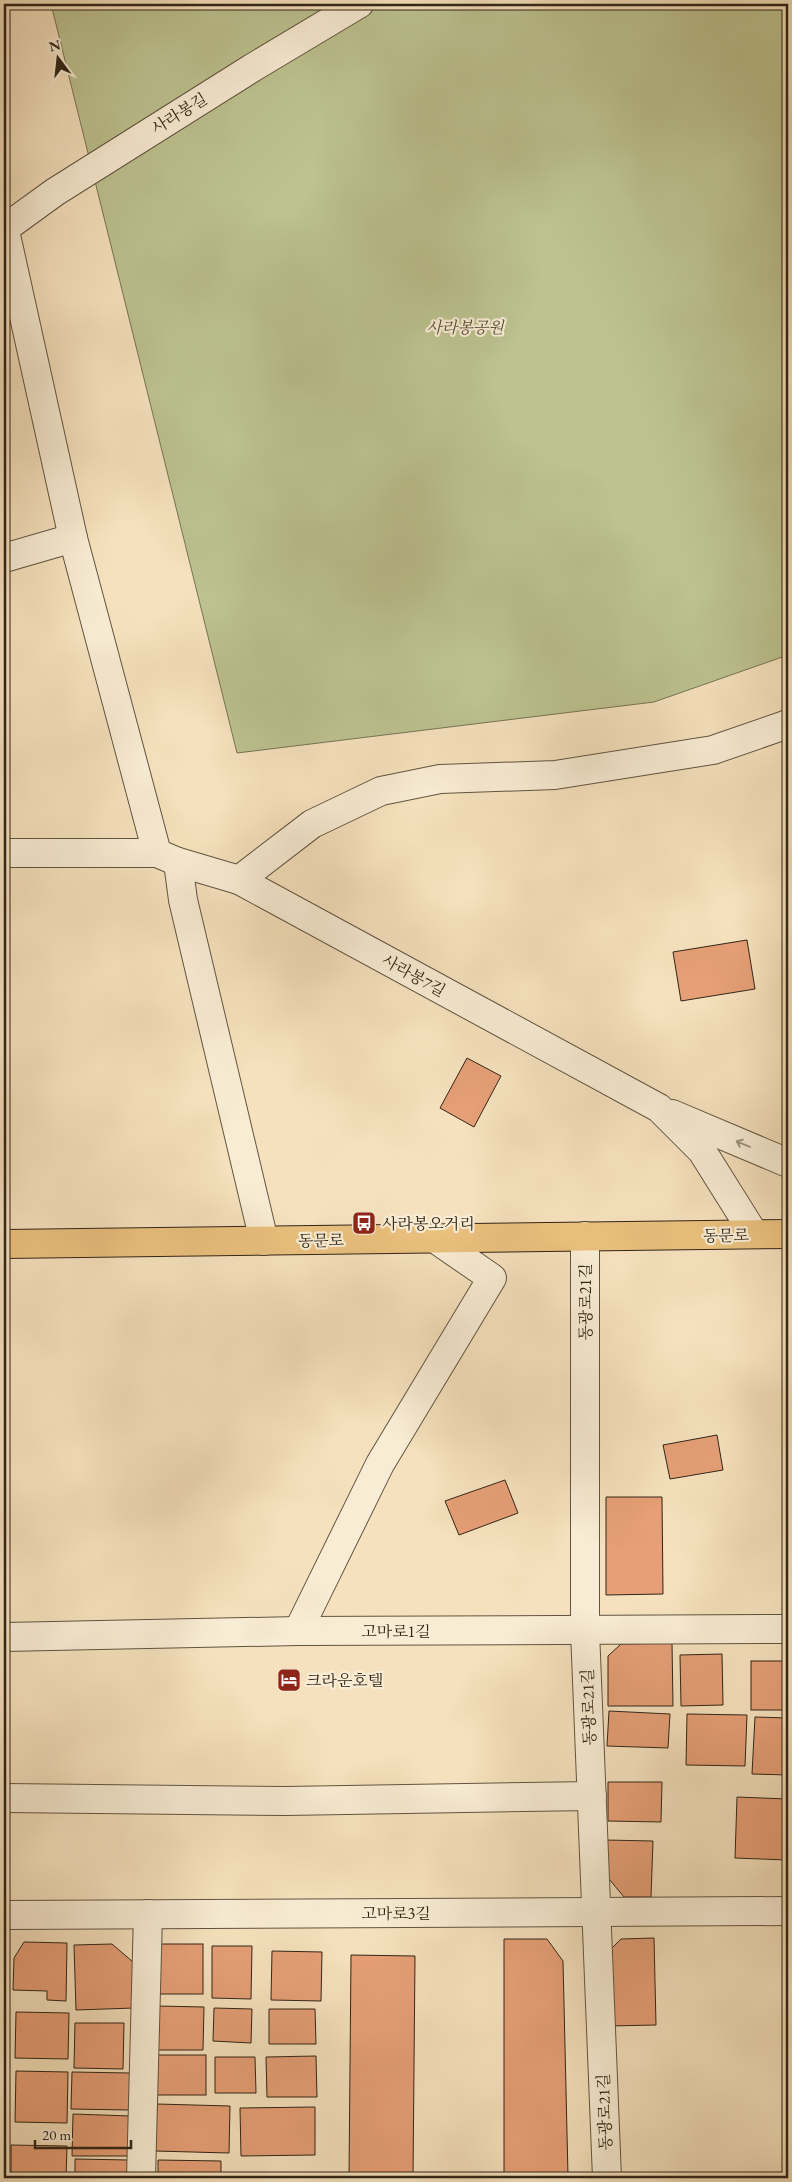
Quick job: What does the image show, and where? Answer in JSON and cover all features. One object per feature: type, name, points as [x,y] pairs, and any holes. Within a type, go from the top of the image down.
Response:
[{"type":"main road","name":"동문로","points":[[4,1244],[788,1234]]},
{"type":"street","name":"사라봉길","points":[[4,228],[54,192],[354,5]]},
{"type":"street","points":[[4,228],[73,538],[167,858],[183,900],[264,1241]]},
{"type":"street","points":[[4,558],[73,538]]},
{"type":"street","points":[[239,880],[312,824],[381,791],[440,779],[555,776],[713,750],[788,724]]},
{"type":"street","name":"사라봉7길","points":[[4,852],[167,858],[239,880],[659,1108],[702,1151],[754,1234]]},
{"type":"street","points":[[659,1108],[788,1163]]},
{"type":"street","name":"동광로21길","points":[[585,1236],[586,1631],[607,2178]]},
{"type":"street","points":[[298,1631],[380,1464],[492,1278],[434,1238]]},
{"type":"street","name":"고마로1길","points":[[4,1637],[298,1631],[788,1629]]},
{"type":"street","points":[[4,1798],[286,1802],[592,1796]]},
{"type":"street","name":"고마로3길","points":[[4,1915],[788,1911]]},
{"type":"street","points":[[141,2178],[148,1914]]},
{"type":"green space","name":"사라봉공원","points":[[51,4],[788,4],[788,655],[654,702],[237,753]]},
{"type":"building","points":[[747,940],[755,989],[681,1001],[673,952]]},
{"type":"building","points":[[467,1058],[501,1076],[474,1127],[440,1108]]},
{"type":"building","points":[[717,1435],[723,1470],[670,1479],[663,1445]]},
{"type":"building","points":[[505,1480],[518,1513],[459,1535],[445,1501]]},
{"type":"building","points":[[606,1497],[662,1497],[663,1594],[606,1595]]},
{"type":"building","points":[[672,1643],[673,1706],[608,1706],[608,1656],[621,1644]]},
{"type":"building","points":[[722,1654],[723,1705],[681,1706],[680,1655]]},
{"type":"building","points":[[751,1661],[788,1661],[788,1710],[751,1710]]},
{"type":"building","points":[[609,1711],[670,1714],[668,1748],[607,1746]]},
{"type":"building","points":[[687,1714],[747,1715],[745,1766],[686,1765]]},
{"type":"building","points":[[755,1717],[788,1718],[788,1775],[752,1774]]},
{"type":"building","points":[[608,1782],[662,1782],[661,1822],[608,1821]]},
{"type":"building","points":[[737,1797],[788,1799],[787,1860],[735,1858]]},
{"type":"building","points":[[605,1840],[653,1841],[651,1897],[624,1897],[604,1873]]},
{"type":"building","points":[[654,1938],[656,2025],[609,2026],[607,1953],[621,1939]]},
{"type":"building","points":[[504,1939],[547,1939],[563,1961],[568,2176],[566,2178],[504,2178]]},
{"type":"building","points":[[24,1942],[67,1943],[66,2001],[47,2000],[47,1991],[13,1990],[14,1958]]},
{"type":"building","points":[[112,1944],[133,1962],[134,2008],[76,2010],[74,1945]]},
{"type":"building","points":[[156,1944],[203,1944],[203,1994],[156,1994]]},
{"type":"building","points":[[212,1946],[252,1946],[251,1999],[212,1998]]},
{"type":"building","points":[[272,1951],[322,1952],[321,2001],[271,2000]]},
{"type":"building","points":[[351,1955],[415,1956],[413,2178],[349,2178]]},
{"type":"building","points":[[157,2006],[204,2007],[203,2050],[156,2050]]},
{"type":"building","points":[[214,2008],[252,2009],[251,2043],[213,2041]]},
{"type":"building","points":[[269,2009],[315,2009],[316,2044],[269,2044]]},
{"type":"building","points":[[16,2012],[69,2013],[68,2059],[15,2058]]},
{"type":"building","points":[[75,2023],[124,2023],[123,2069],[74,2068]]},
{"type":"building","points":[[156,2055],[206,2055],[206,2095],[156,2095]]},
{"type":"building","points":[[316,2056],[317,2097],[267,2097],[266,2057]]},
{"type":"building","points":[[215,2057],[255,2057],[256,2093],[215,2093]]},
{"type":"building","points":[[16,2071],[68,2072],[67,2123],[15,2122]]},
{"type":"building","points":[[72,2072],[130,2073],[129,2110],[71,2109]]},
{"type":"building","points":[[157,2104],[230,2106],[229,2153],[155,2151]]},
{"type":"building","points":[[315,2107],[315,2155],[241,2156],[240,2108]]},
{"type":"building","points":[[73,2114],[130,2116],[129,2156],[72,2156]]},
{"type":"building","points":[[11,2145],[67,2146],[66,2178],[11,2178]]},
{"type":"building","points":[[75,2159],[129,2160],[129,2178],[75,2178]]},
{"type":"building","points":[[158,2160],[221,2161],[221,2178],[158,2178]]},
{"type":"place","name":"사라봉오거리","points":[[364,1223]]},
{"type":"place","name":"크라운호텔","points":[[289,1680]]}]
